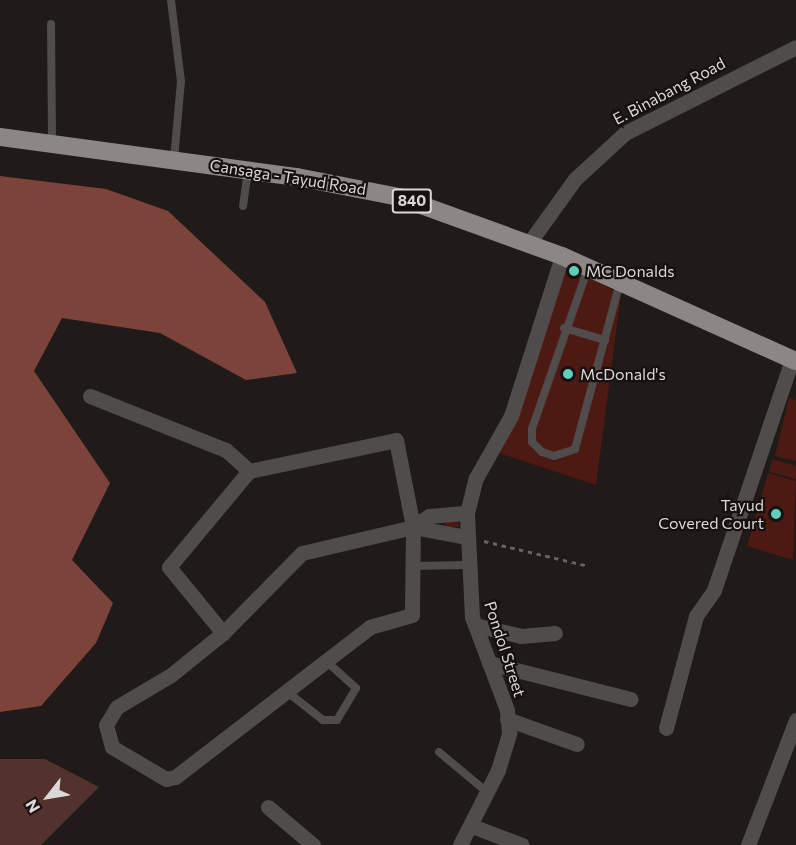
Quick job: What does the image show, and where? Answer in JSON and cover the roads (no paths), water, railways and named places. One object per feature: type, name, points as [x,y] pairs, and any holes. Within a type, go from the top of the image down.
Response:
[{"type":"highway","name":"Cansaga - Tayud Road","points":[[0,137],[52,142],[248,170],[399,197],[562,256],[794,360]]},
{"type":"street","name":"E. Binabang Road","points":[[529,243],[575,178],[626,133],[796,47]]},
{"type":"street","name":"Pondol Street","points":[[460,845],[488,793],[509,733],[507,719],[475,626],[466,565],[467,513],[476,478],[512,416],[562,256]]},
{"type":"street","points":[[666,728],[696,616],[714,590],[794,360]]},
{"type":"street","points":[[90,396],[226,450],[249,471]]},
{"type":"street","points":[[223,633],[169,567],[249,471],[396,440],[413,527],[412,615],[370,627],[285,690],[176,777],[166,779],[112,747],[106,725],[117,706],[171,675],[223,633],[302,553],[413,527],[429,516],[467,513]]},
{"type":"street","points":[[413,527],[467,537]]},
{"type":"street","points":[[475,626],[521,636],[555,633]]},
{"type":"street","points":[[489,663],[630,699]]},
{"type":"street","points":[[507,719],[577,744]]},
{"type":"street","points":[[748,845],[796,720]]},
{"type":"street","points":[[268,807],[313,845]]},
{"type":"street","points":[[472,826],[522,845]]},
{"type":"lane","points":[[171,0],[181,81],[174,159]]},
{"type":"lane","points":[[51,24],[52,142]]},
{"type":"lane","points":[[243,206],[248,170]]},
{"type":"lane","points":[[588,268],[564,328],[532,429],[532,442],[554,456],[574,449],[620,282]]},
{"type":"lane","points":[[564,328],[605,340]]},
{"type":"lane","points":[[411,566],[466,565]]},
{"type":"lane","points":[[285,690],[323,720],[337,720],[356,688],[325,660]]},
{"type":"lane","points":[[439,752],[488,793]]},
{"type":"place","name":"MC Donalds","points":[[574,271]]},
{"type":"place","name":"McDonald's","points":[[568,374]]},
{"type":"place","name":"Tayud Covered Court","points":[[776,514]]}]
